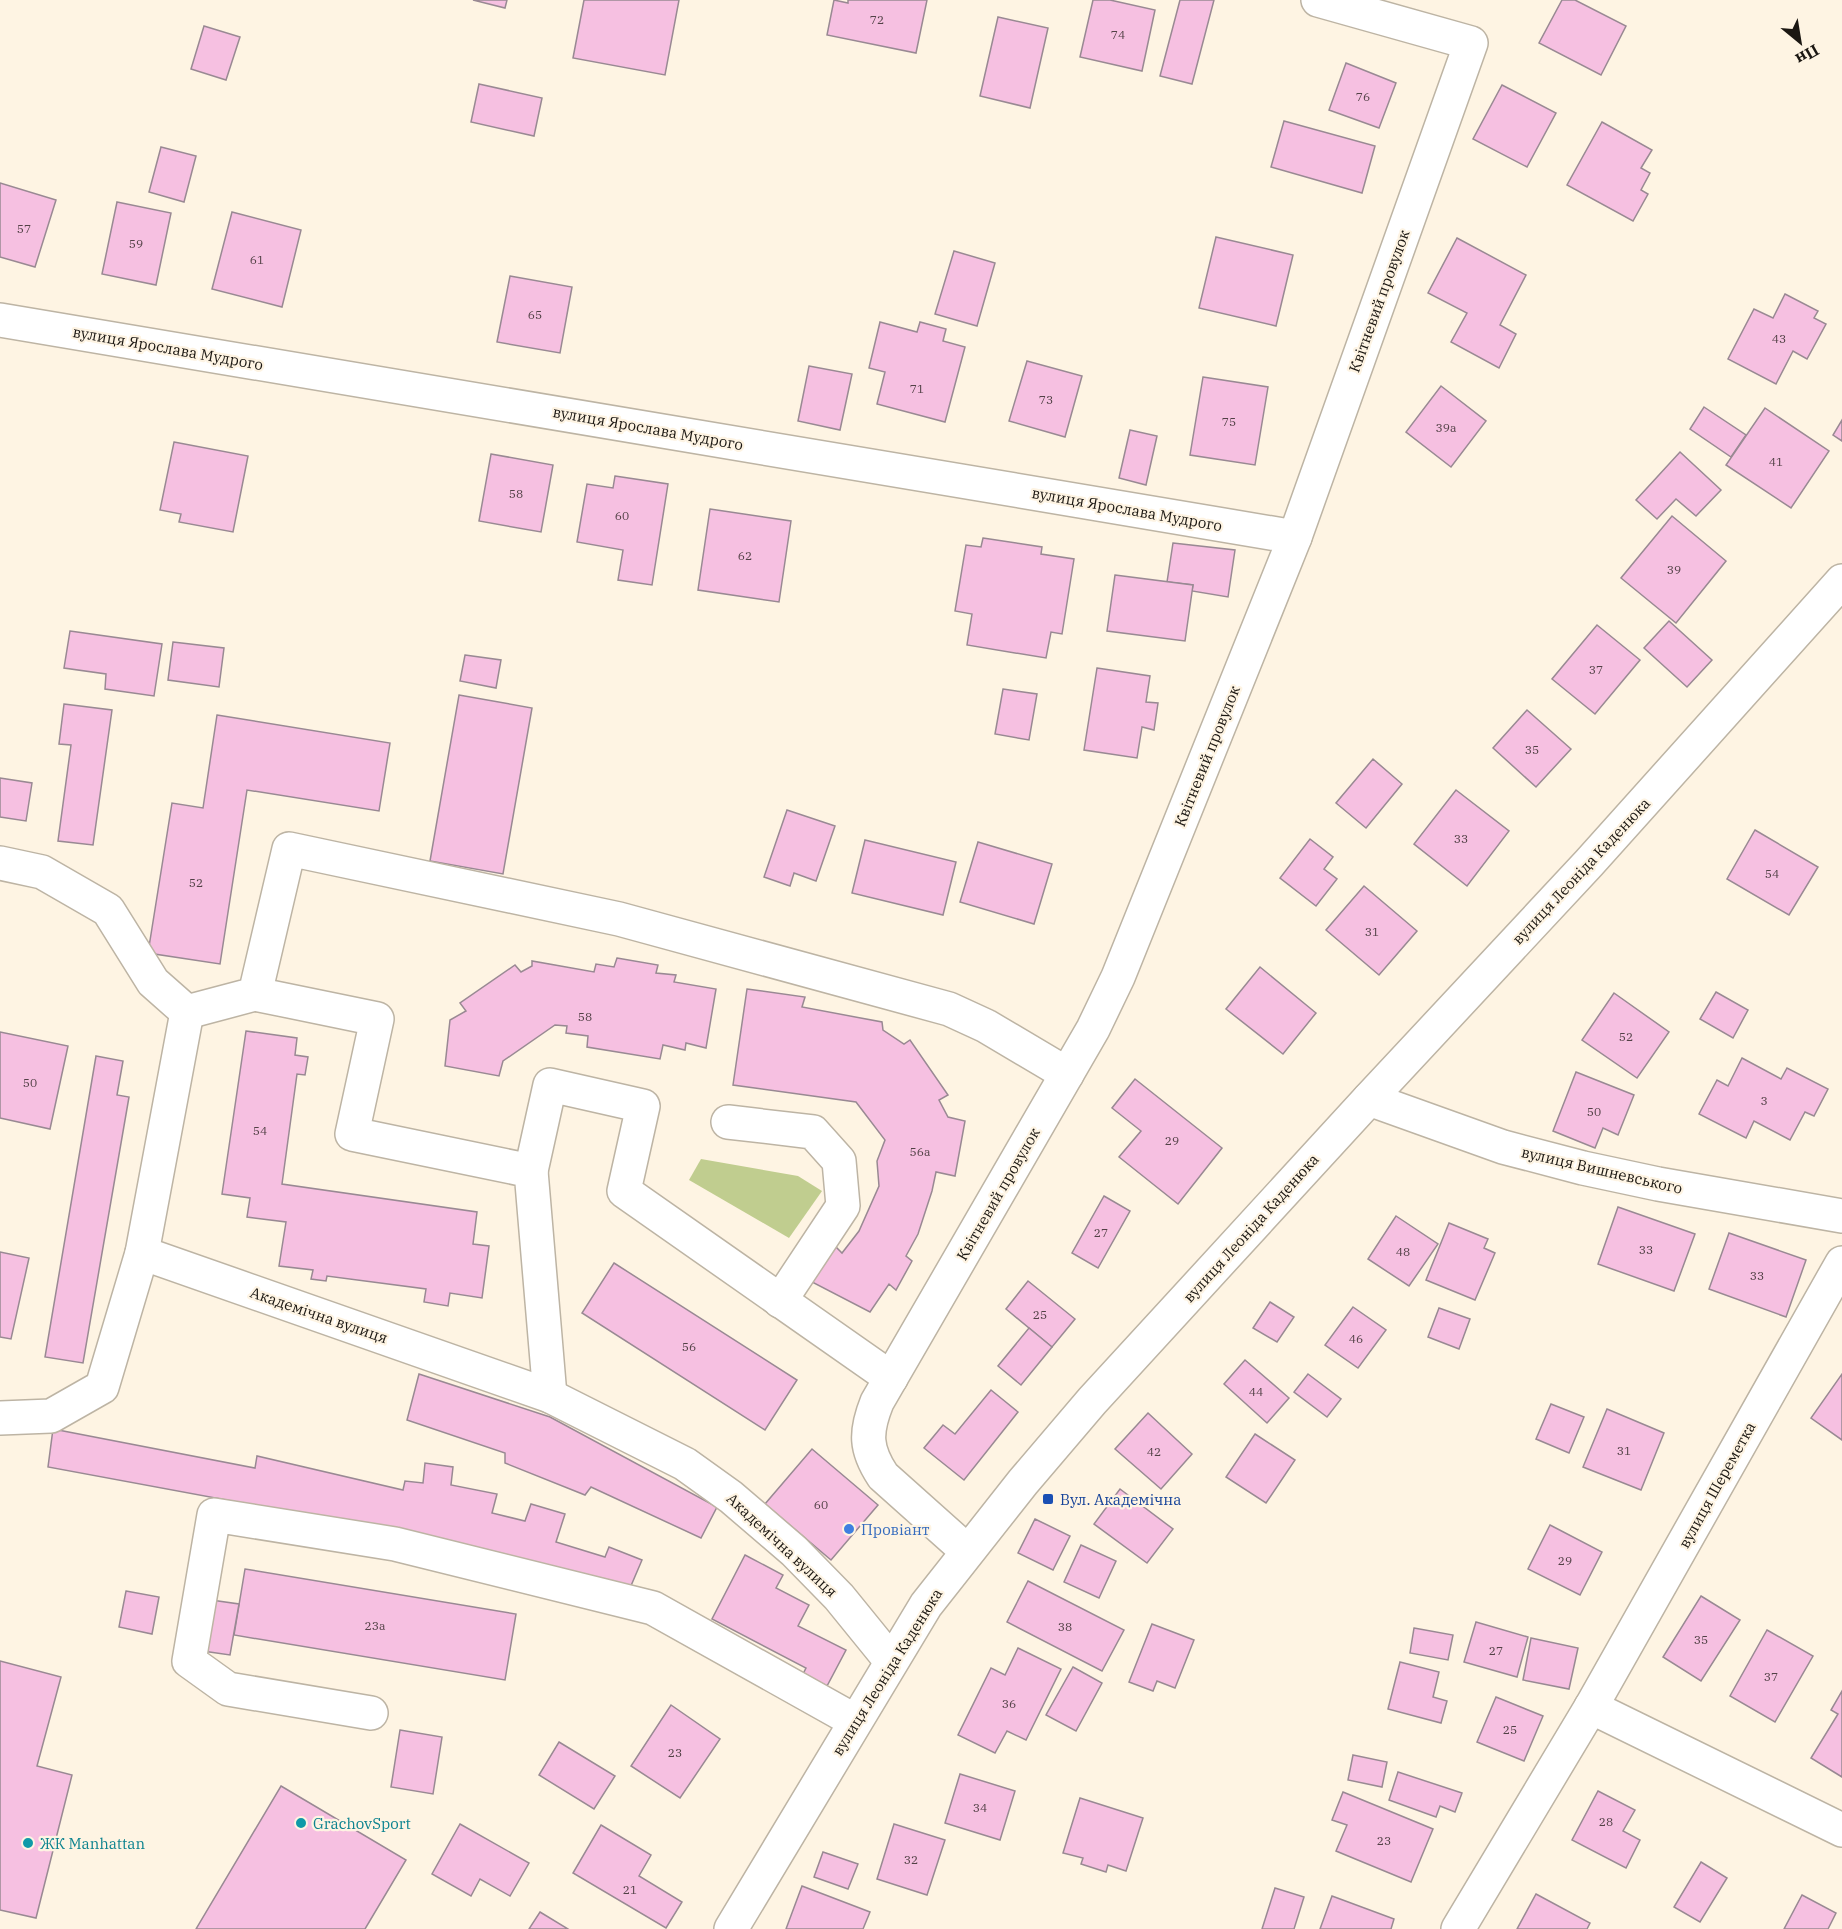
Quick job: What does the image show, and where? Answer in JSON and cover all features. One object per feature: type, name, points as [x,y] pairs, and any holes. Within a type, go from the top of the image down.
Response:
[{"type":"street","name":"Квітневий провулок","points":[[967,1551],[883,1476],[869,1448],[868,1433],[871,1416],[1093,1029],[1118,977],[1295,537],[1471,43],[1318,0]]},
{"type":"street","name":"вулиця Ярослава Мудрого","points":[[0,320],[1295,537]]},
{"type":"street","name":"вулиця Леоніда Каденюка","points":[[731,1929],[926,1605],[1023,1482],[1092,1401],[1589,863],[1842,581]]},
{"type":"street","points":[[255,994],[289,849],[619,920],[949,1009],[986,1026],[1067,1074]]},
{"type":"street","points":[[0,863],[42,872],[108,910],[153,982],[187,1012]]},
{"type":"street","points":[[187,1012],[255,994],[377,1019],[352,1134],[531,1171]]},
{"type":"street","points":[[0,1418],[51,1416],[102,1387],[142,1253],[187,1012]]},
{"type":"street","points":[[550,1396],[531,1171],[550,1085],[643,1106],[624,1191],[891,1378]]},
{"type":"street","name":"вулиця Вишневського","points":[[1369,1099],[1503,1147],[1583,1168],[1658,1184],[1842,1216]]},
{"type":"street","points":[[728,1122],[813,1132],[839,1161],[843,1206],[780,1301]]},
{"type":"street","name":"Академічна вулиця","points":[[142,1253],[550,1396],[686,1464],[765,1525],[820,1577],[891,1661]]},
{"type":"street","name":"вулиця Шереметка","points":[[1458,1929],[1591,1707],[1842,1263]]},
{"type":"street","points":[[371,1713],[228,1689],[189,1661],[214,1515],[395,1544],[653,1608],[855,1721]]},
{"type":"street","points":[[1591,1707],[1842,1830]]},
{"type":"green space","points":[[701,1159],[798,1176],[822,1191],[789,1238],[689,1180]]},
{"type":"building","points":[[473,0],[507,0],[505,8]]},
{"type":"building","points":[[584,0],[679,0],[665,75],[573,58]]},
{"type":"building","points":[[834,0],[848,3],[848,0],[927,0],[916,53],[827,35]]},
{"type":"building","points":[[1093,0],[1110,0],[1155,10],[1142,71],[1080,57]]},
{"type":"building","points":[[1180,0],[1214,0],[1192,84],[1160,76]]},
{"type":"building","points":[[1562,0],[1575,0],[1626,26],[1601,75],[1539,43]]},
{"type":"building","points":[[998,17],[1048,28],[1030,108],[980,96]]},
{"type":"building","points":[[204,26],[240,37],[226,80],[191,69]]},
{"type":"building","points":[[1346,63],[1396,83],[1379,128],[1329,110]]},
{"type":"building","points":[[479,84],[542,98],[534,136],[471,122]]},
{"type":"building","points":[[1502,85],[1556,113],[1527,167],[1473,139]]},
{"type":"building","points":[[1284,121],[1375,146],[1362,193],[1271,167]]},
{"type":"building","points":[[1602,122],[1652,150],[1641,168],[1650,173],[1641,190],[1648,194],[1633,221],[1567,185]]},
{"type":"building","points":[[161,147],[196,156],[184,202],[149,192]]},
{"type":"building","points":[[0,183],[56,200],[35,267],[0,257]]},
{"type":"building","points":[[117,202],[171,213],[156,285],[102,274]]},
{"type":"building","points":[[232,212],[301,230],[282,307],[212,289]]},
{"type":"building","points":[[1216,237],[1293,255],[1276,326],[1199,308]]},
{"type":"building","points":[[1457,238],[1526,275],[1500,325],[1516,334],[1499,368],[1451,342],[1467,313],[1428,293]]},
{"type":"building","points":[[954,251],[995,263],[977,326],[935,314]]},
{"type":"building","points":[[510,276],[572,287],[560,353],[497,342]]},
{"type":"building","points":[[1785,294],[1818,311],[1814,318],[1826,324],[1807,359],[1793,351],[1776,384],[1728,359],[1754,309],[1773,318]]},
{"type":"building","points":[[880,322],[917,332],[920,322],[946,329],[943,341],[965,347],[945,422],[877,404],[885,372],[869,368]]},
{"type":"building","points":[[1027,361],[1082,376],[1065,437],[1009,421]]},
{"type":"building","points":[[809,366],[852,374],[840,430],[798,421]]},
{"type":"building","points":[[1203,377],[1268,387],[1255,465],[1190,455]]},
{"type":"building","points":[[1441,386],[1486,421],[1451,467],[1406,432]]},
{"type":"building","points":[[1704,407],[1746,435],[1731,457],[1690,429]]},
{"type":"building","points":[[1765,408],[1829,451],[1791,508],[1726,465]]},
{"type":"building","points":[[1842,420],[1842,441],[1833,435]]},
{"type":"building","points":[[1130,430],[1157,436],[1146,485],[1119,478]]},
{"type":"building","points":[[174,442],[248,456],[233,532],[179,522],[181,514],[160,510]]},
{"type":"building","points":[[1680,452],[1721,490],[1696,516],[1676,499],[1657,519],[1636,500]]},
{"type":"building","points":[[491,454],[553,465],[541,532],[479,521]]},
{"type":"building","points":[[615,476],[668,484],[652,585],[618,580],[623,550],[577,542],[587,484],[613,488]]},
{"type":"building","points":[[710,509],[791,521],[779,602],[698,590]]},
{"type":"building","points":[[1672,516],[1726,561],[1676,623],[1621,578]]},
{"type":"building","points":[[983,538],[1042,547],[1041,554],[1074,559],[1062,634],[1051,632],[1046,658],[967,645],[972,614],[955,611],[966,545],[981,547]]},
{"type":"building","points":[[1173,543],[1235,550],[1228,597],[1192,591],[1193,585],[1167,582]]},
{"type":"building","points":[[1115,575],[1193,585],[1185,641],[1107,631]]},
{"type":"building","points":[[1669,621],[1712,660],[1687,687],[1644,648]]},
{"type":"building","points":[[1597,625],[1640,660],[1595,714],[1552,679]]},
{"type":"building","points":[[70,631],[162,644],[154,696],[105,689],[106,674],[64,668]]},
{"type":"building","points":[[173,642],[224,648],[219,687],[168,680]]},
{"type":"building","points":[[465,655],[501,660],[496,688],[460,681]]},
{"type":"building","points":[[1097,668],[1150,676],[1146,702],[1158,703],[1154,730],[1142,727],[1137,758],[1084,750]]},
{"type":"building","points":[[1003,689],[1037,694],[1029,740],[995,734]]},
{"type":"building","points":[[459,695],[532,708],[503,874],[430,861]]},
{"type":"building","points":[[64,704],[112,710],[93,845],[58,841],[71,745],[59,744]]},
{"type":"building","points":[[1527,710],[1571,749],[1536,787],[1493,748]]},
{"type":"building","points":[[217,715],[390,743],[379,811],[247,790],[220,964],[148,953],[172,803],[203,808]]},
{"type":"building","points":[[1373,759],[1402,784],[1366,828],[1336,803]]},
{"type":"building","points":[[0,778],[32,783],[26,821],[0,817]]},
{"type":"building","points":[[1456,790],[1509,831],[1467,886],[1414,844]]},
{"type":"building","points":[[787,810],[835,826],[816,881],[794,873],[790,886],[764,877]]},
{"type":"building","points":[[1755,830],[1818,867],[1789,915],[1727,879]]},
{"type":"building","points":[[1310,839],[1333,857],[1324,869],[1337,879],[1316,906],[1280,878]]},
{"type":"building","points":[[865,840],[956,862],[943,915],[852,893]]},
{"type":"building","points":[[978,842],[1052,864],[1034,924],[960,902]]},
{"type":"building","points":[[1364,886],[1417,931],[1379,975],[1326,930]]},
{"type":"building","points":[[617,958],[658,965],[656,973],[676,975],[674,982],[716,989],[706,1048],[686,1043],[685,1050],[663,1045],[660,1059],[587,1047],[588,1036],[566,1033],[567,1026],[555,1025],[503,1061],[499,1076],[445,1066],[450,1020],[466,1011],[460,1003],[515,965],[521,972],[532,966],[532,961],[594,972],[596,964],[614,967]]},
{"type":"building","points":[[1260,967],[1316,1013],[1283,1054],[1226,1009]]},
{"type":"building","points":[[747,989],[805,997],[802,1007],[882,1022],[883,1030],[904,1044],[910,1040],[948,1095],[939,1100],[948,1117],[965,1121],[955,1176],[936,1172],[918,1234],[906,1256],[912,1261],[896,1290],[889,1284],[870,1312],[812,1282],[834,1245],[842,1253],[859,1231],[879,1186],[877,1161],[885,1140],[856,1102],[733,1085]]},
{"type":"building","points":[[1716,992],[1748,1010],[1733,1038],[1700,1019]]},
{"type":"building","points":[[1614,993],[1669,1032],[1637,1078],[1582,1040]]},
{"type":"building","points":[[246,1031],[297,1038],[295,1055],[308,1057],[305,1075],[297,1074],[282,1184],[477,1212],[473,1244],[489,1246],[482,1298],[450,1293],[448,1306],[424,1302],[426,1289],[327,1276],[326,1281],[311,1279],[313,1270],[279,1266],[286,1222],[247,1217],[250,1198],[222,1194]]},
{"type":"building","points":[[0,1032],[68,1046],[50,1129],[0,1118]]},
{"type":"building","points":[[96,1056],[123,1061],[117,1095],[129,1097],[83,1363],[45,1357]]},
{"type":"building","points":[[1742,1058],[1781,1079],[1787,1068],[1828,1089],[1814,1116],[1805,1112],[1790,1140],[1754,1121],[1746,1138],[1699,1114],[1717,1080],[1728,1086]]},
{"type":"building","points":[[1576,1072],[1634,1095],[1618,1135],[1603,1128],[1595,1148],[1553,1131]]},
{"type":"building","points":[[1135,1079],[1222,1148],[1178,1204],[1119,1157],[1141,1131],[1112,1108]]},
{"type":"building","points":[[1104,1196],[1130,1211],[1098,1268],[1072,1253]]},
{"type":"building","points":[[1618,1207],[1695,1234],[1674,1291],[1598,1264]]},
{"type":"building","points":[[1396,1216],[1438,1244],[1409,1286],[1368,1259]]},
{"type":"building","points":[[1449,1223],[1488,1239],[1484,1248],[1495,1253],[1475,1300],[1426,1280]]},
{"type":"building","points":[[1729,1233],[1806,1260],[1786,1317],[1709,1289]]},
{"type":"building","points":[[0,1252],[29,1258],[11,1339],[0,1337]]},
{"type":"building","points":[[614,1263],[797,1380],[765,1430],[582,1313]]},
{"type":"building","points":[[1028,1281],[1075,1319],[1052,1347],[1006,1309]]},
{"type":"building","points":[[1270,1302],[1294,1317],[1277,1342],[1253,1328]]},
{"type":"building","points":[[1353,1307],[1386,1330],[1358,1368],[1325,1345]]},
{"type":"building","points":[[1439,1308],[1470,1319],[1459,1349],[1428,1337]]},
{"type":"building","points":[[1029,1328],[1052,1347],[1021,1385],[998,1366]]},
{"type":"building","points":[[1245,1360],[1289,1398],[1267,1423],[1224,1384]]},
{"type":"building","points":[[419,1374],[550,1417],[717,1507],[701,1538],[591,1487],[585,1495],[505,1463],[505,1453],[407,1420]]},
{"type":"building","points":[[1308,1374],[1341,1399],[1327,1417],[1294,1392]]},
{"type":"building","points":[[1842,1374],[1842,1440],[1811,1418]]},
{"type":"building","points":[[991,1390],[1018,1412],[964,1480],[924,1448],[943,1425],[955,1434]]},
{"type":"building","points":[[1551,1404],[1584,1417],[1569,1453],[1536,1439]]},
{"type":"building","points":[[1607,1409],[1664,1433],[1641,1490],[1583,1467]]},
{"type":"building","points":[[1148,1413],[1192,1454],[1161,1489],[1115,1449]]},
{"type":"building","points":[[53,1429],[255,1468],[257,1456],[403,1490],[405,1481],[423,1483],[425,1463],[453,1467],[451,1485],[497,1494],[492,1513],[525,1521],[531,1504],[565,1514],[556,1542],[605,1557],[609,1547],[642,1560],[630,1588],[443,1540],[48,1467]]},
{"type":"building","points":[[1255,1434],[1295,1460],[1266,1503],[1226,1477]]},
{"type":"building","points":[[812,1449],[878,1505],[831,1560],[765,1504]]},
{"type":"building","points":[[1120,1489],[1173,1529],[1147,1563],[1094,1524]]},
{"type":"building","points":[[1035,1519],[1070,1536],[1053,1570],[1018,1553]]},
{"type":"building","points":[[1550,1525],[1602,1552],[1580,1595],[1528,1569]]},
{"type":"building","points":[[1081,1545],[1116,1561],[1099,1598],[1064,1582]]},
{"type":"building","points":[[745,1555],[783,1575],[776,1588],[809,1605],[798,1626],[846,1650],[827,1686],[803,1674],[806,1668],[712,1619]]},
{"type":"building","points":[[245,1569],[516,1614],[505,1680],[234,1635]]},
{"type":"building","points":[[1028,1581],[1124,1630],[1102,1671],[1007,1622]]},
{"type":"building","points":[[126,1591],[159,1597],[152,1634],[119,1627]]},
{"type":"building","points":[[1701,1596],[1740,1620],[1701,1681],[1663,1657]]},
{"type":"building","points":[[204,1599],[239,1604],[230,1655],[196,1650]]},
{"type":"building","points":[[1476,1622],[1528,1637],[1517,1677],[1464,1662]]},
{"type":"building","points":[[1152,1624],[1194,1640],[1175,1688],[1157,1681],[1153,1691],[1129,1682]]},
{"type":"building","points":[[1414,1628],[1453,1635],[1448,1660],[1410,1653]]},
{"type":"building","points":[[1767,1630],[1813,1656],[1775,1722],[1730,1696]]},
{"type":"building","points":[[1531,1638],[1578,1648],[1569,1689],[1523,1680]]},
{"type":"building","points":[[1018,1648],[1061,1669],[1026,1740],[1007,1731],[995,1753],[958,1735],[991,1668],[1005,1675]]},
{"type":"building","name":"ЖК Manhattan","points":[[0,1661],[61,1677],[37,1766],[72,1775],[36,1918],[0,1910]]},
{"type":"building","points":[[1400,1662],[1439,1672],[1433,1697],[1447,1701],[1441,1723],[1388,1709]]},
{"type":"building","points":[[1073,1667],[1102,1683],[1076,1731],[1046,1715]]},
{"type":"building","points":[[1842,1691],[1842,1777],[1811,1758],[1838,1714],[1831,1710]]},
{"type":"building","points":[[1496,1697],[1543,1716],[1524,1761],[1477,1742]]},
{"type":"building","points":[[671,1705],[720,1739],[680,1798],[631,1766]]},
{"type":"building","points":[[400,1730],[442,1737],[433,1794],[391,1787]]},
{"type":"building","points":[[559,1742],[615,1776],[594,1809],[539,1775]]},
{"type":"building","points":[[1353,1755],[1387,1762],[1382,1787],[1348,1780]]},
{"type":"building","points":[[1398,1772],[1462,1793],[1455,1812],[1440,1806],[1436,1817],[1389,1800]]},
{"type":"building","points":[[960,1774],[1015,1791],[1000,1840],[945,1823]]},
{"type":"building","name":"GrachovSport","points":[[281,1786],[406,1860],[365,1929],[196,1929]]},
{"type":"building","points":[[1598,1791],[1635,1810],[1623,1831],[1640,1840],[1626,1868],[1572,1840]]},
{"type":"building","points":[[1343,1792],[1433,1829],[1411,1882],[1336,1851],[1347,1825],[1332,1820]]},
{"type":"building","points":[[1080,1798],[1143,1818],[1126,1871],[1108,1865],[1106,1872],[1081,1864],[1083,1858],[1063,1853]]},
{"type":"building","points":[[460,1824],[529,1863],[510,1896],[480,1879],[471,1896],[432,1874]]},
{"type":"building","points":[[894,1824],[945,1840],[927,1895],[877,1879]]},
{"type":"building","points":[[601,1825],[651,1855],[639,1876],[682,1902],[666,1928],[573,1873]]},
{"type":"building","points":[[823,1852],[858,1864],[848,1889],[814,1877]]},
{"type":"building","points":[[1701,1862],[1727,1878],[1700,1922],[1674,1907]]},
{"type":"building","points":[[802,1886],[870,1912],[863,1929],[786,1929]]},
{"type":"building","points":[[1275,1888],[1304,1897],[1294,1929],[1262,1929]]},
{"type":"building","points":[[1536,1894],[1590,1923],[1587,1929],[1517,1929]]},
{"type":"building","points":[[1802,1895],[1836,1913],[1828,1929],[1784,1929]]},
{"type":"building","points":[[1332,1896],[1394,1919],[1391,1929],[1320,1929]]},
{"type":"building","points":[[540,1912],[568,1929],[529,1929]]},
{"type":"place","name":"Вул. Академічна","points":[[1048,1499]]},
{"type":"place","name":"Провіант","points":[[849,1529]]},
{"type":"place","name":"GrachovSport","points":[[301,1823]]},
{"type":"place","name":"ЖК Manhattan","points":[[28,1843]]}]
